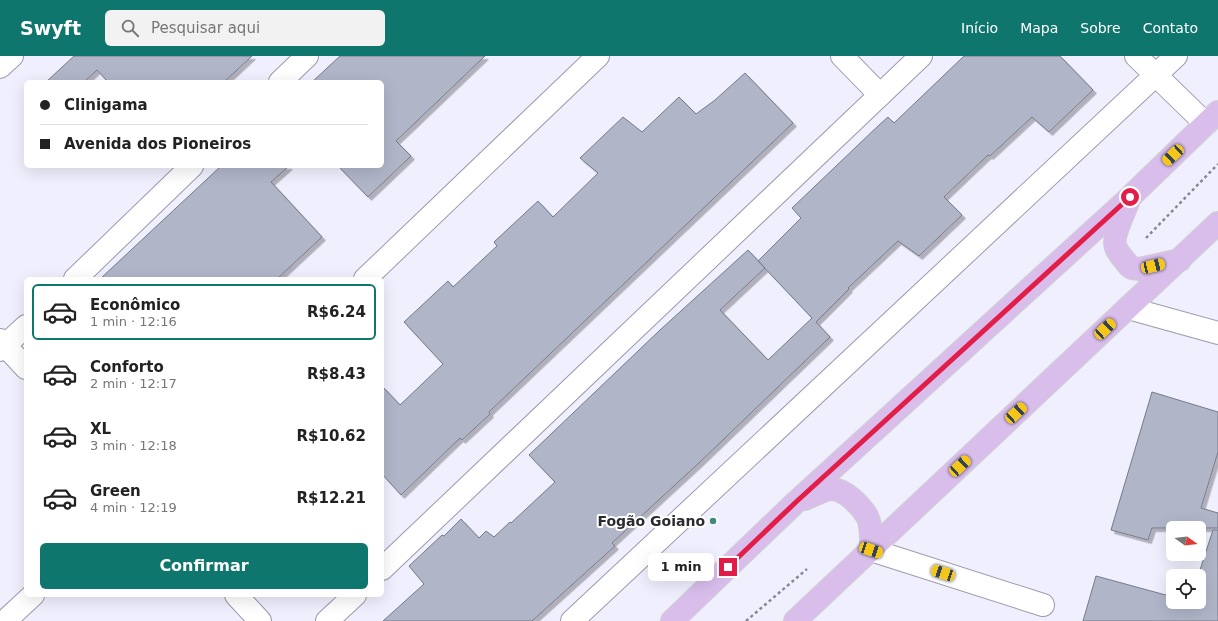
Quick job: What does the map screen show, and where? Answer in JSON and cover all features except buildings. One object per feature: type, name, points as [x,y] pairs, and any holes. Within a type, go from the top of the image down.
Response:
[{"type":"main road","points":[[672,621],[796,502],[1130,197],[1212,118]]},
{"type":"main road","points":[[1130,197],[1114,243],[1116,249],[1124,260],[1132,268],[1136,269],[1180,260]]},
{"type":"main road","points":[[795,621],[1218,223]]},
{"type":"main road","points":[[796,502],[830,489],[840,490],[850,496],[867,516],[871,532],[871,550]]},
{"type":"street","points":[[0,68],[12,56]]},
{"type":"street","points":[[282,80],[307,56]]},
{"type":"street","points":[[367,277],[598,56]]},
{"type":"street","points":[[842,56],[880,95]]},
{"type":"street","points":[[384,567],[921,56]]},
{"type":"street","points":[[1136,56],[1156,75],[1212,118]]},
{"type":"street","points":[[572,621],[1176,56]]},
{"type":"street","points":[[76,277],[190,168]]},
{"type":"street","points":[[1128,308],[1218,333]]},
{"type":"street","points":[[24,328],[2,345],[24,366]]},
{"type":"street","points":[[871,550],[1043,605]]},
{"type":"street","points":[[5,621],[31,597]]},
{"type":"street","points":[[238,597],[260,621]]},
{"type":"street","points":[[327,621],[353,597]]},
{"type":"path","points":[[1124,260],[1218,164]]},
{"type":"place","name":"Fogão Goiano","points":[[713,521]]},
{"type":"route","points":[[728,567],[796,502],[1130,197]]}]
